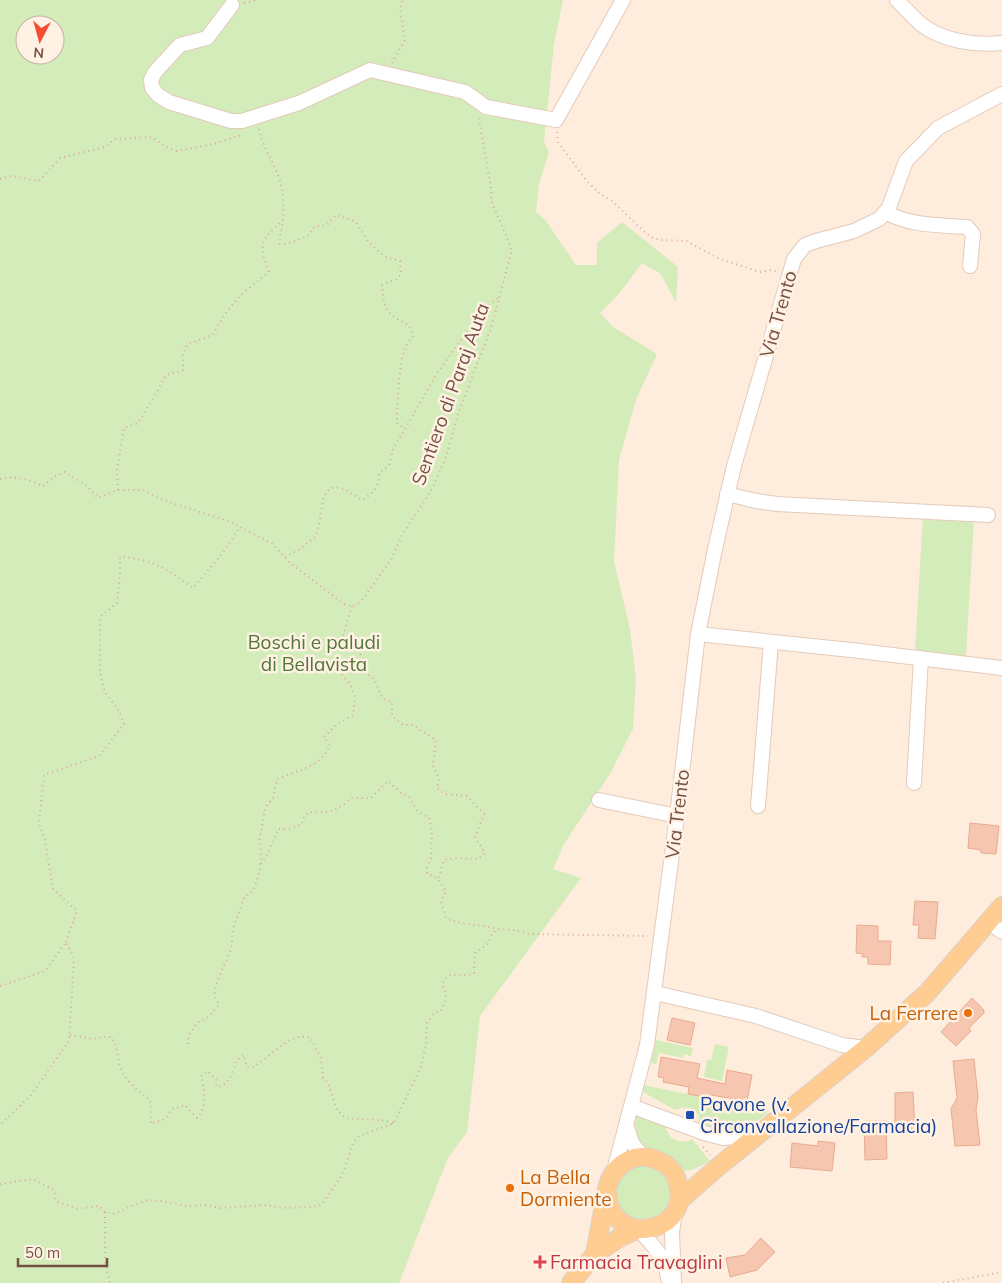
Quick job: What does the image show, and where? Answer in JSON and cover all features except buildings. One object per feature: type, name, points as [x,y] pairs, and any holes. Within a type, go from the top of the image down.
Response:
[{"type":"main road","points":[[607,1189],[607,1198],[614,1215],[621,1222],[638,1229],[647,1229],[663,1224],[677,1207],[719,1166],[866,1048],[928,992],[996,927],[1002,906]]},
{"type":"main road","points":[[595,1254],[607,1189],[614,1171],[627,1160],[643,1157],[660,1161],[673,1173],[679,1186],[677,1207]]},
{"type":"main road","points":[[673,1173],[696,1176],[719,1166]]},
{"type":"main road","points":[[571,1283],[595,1254],[619,1238],[638,1229]]},
{"type":"street","points":[[232,5],[207,38],[180,45],[154,72],[152,88],[158,96],[169,102],[231,121],[242,122],[299,103],[370,70],[464,92],[486,107],[556,120],[623,0]]},
{"type":"street","points":[[897,0],[922,26],[946,37],[964,41],[1002,44]]},
{"type":"street","points":[[970,266],[973,234],[967,227],[941,226],[897,218],[885,212],[906,161],[938,128],[1002,94]]},
{"type":"street","name":"Via Trento","points":[[614,1171],[647,1045],[677,816],[698,634],[727,494],[789,274],[794,258],[805,246],[816,240],[854,231],[879,219],[885,212]]},
{"type":"street","points":[[727,494],[777,504],[988,515]]},
{"type":"street","points":[[698,634],[1002,668]]},
{"type":"street","points":[[758,806],[772,642]]},
{"type":"street","points":[[914,783],[921,658]]},
{"type":"street","points":[[599,800],[677,816]]},
{"type":"street","points":[[655,993],[756,1016],[842,1044],[866,1048]]},
{"type":"street","points":[[631,1106],[704,1133],[724,1138],[758,1135]]},
{"type":"street","points":[[626,1124],[632,1143],[643,1157]]},
{"type":"street","points":[[674,1283],[672,1232],[677,1207]]},
{"type":"street","points":[[638,1229],[662,1256],[667,1268],[669,1283]]},
{"type":"path","points":[[388,74],[405,40],[400,9],[403,0]]},
{"type":"path","name":"Sentiero di Paraj Auta","points":[[352,606],[362,600],[391,560],[403,533],[430,494],[445,460],[458,414],[491,328],[512,250],[492,202],[479,120],[486,107]]},
{"type":"path","points":[[556,120],[558,142],[586,180],[653,238],[686,241],[720,259],[760,272],[770,270],[789,274]]},
{"type":"path","points":[[254,131],[264,125]]},
{"type":"path","points":[[259,129],[262,143],[280,182],[284,208],[279,244],[285,245],[307,237],[314,227],[328,224],[336,215],[355,221],[380,253],[388,258],[400,261],[401,274],[397,279],[382,285],[383,304],[394,318],[409,325],[413,336],[405,347],[402,359],[397,408],[397,422],[405,429]]},
{"type":"path","points":[[0,179],[12,176],[40,181],[60,158],[105,147],[115,139],[152,137],[164,146],[176,151],[214,144],[248,132]]},
{"type":"path","points":[[118,490],[117,470],[124,428],[138,423],[166,375],[183,370],[183,353],[188,344],[213,335],[232,304],[245,290],[269,272],[261,247],[264,239],[283,220]]},
{"type":"path","points":[[284,557],[300,549],[315,537],[323,500],[327,491],[334,487],[344,489],[362,500],[375,490],[379,481],[379,474],[389,465],[394,449],[436,375],[455,347],[492,303],[499,298]]},
{"type":"path","points":[[0,479],[16,478],[43,486],[55,476],[65,472],[87,486],[98,498],[118,490],[143,490],[160,499],[231,522],[273,544],[284,557],[344,604],[352,606],[342,639],[358,646],[362,659],[362,671],[374,679],[383,699],[392,702],[392,716],[403,725],[412,725],[436,740],[433,766],[439,778],[436,788],[445,794],[467,796],[484,814],[476,837],[485,853],[478,859],[456,858],[444,860],[438,879]]},
{"type":"path","points":[[0,986],[44,971],[66,942],[77,911],[53,889],[45,840],[39,823],[44,775],[99,756],[124,724],[119,711],[105,692],[100,674],[100,617],[117,603],[120,557],[139,558],[164,567],[194,588],[222,554],[240,527]]},
{"type":"path","points":[[188,1044],[188,1036],[197,1022],[207,1018],[219,1005],[214,995],[217,982],[231,949],[233,928],[245,896],[252,891],[260,872],[261,853],[259,842],[265,808],[272,798],[277,779],[295,771],[306,770],[326,755],[330,745],[324,736],[353,715],[356,697],[351,686],[340,672],[362,659]]},
{"type":"path","points":[[260,865],[268,853],[278,829],[288,829],[302,824],[309,812],[326,813],[342,808],[352,798],[371,798],[388,782],[409,797],[417,810],[429,818],[432,830],[431,858],[427,873],[438,879],[446,891],[441,902],[446,918],[457,923],[486,925],[500,930]]},
{"type":"path","points":[[0,1184],[32,1179],[54,1190],[56,1201],[78,1209],[99,1206],[105,1212],[113,1214],[147,1200],[187,1206],[205,1205],[220,1208],[264,1205],[286,1208],[313,1207],[322,1204],[342,1175],[353,1144],[359,1136],[394,1123],[420,1069],[426,1046],[427,1023],[434,1013],[441,1011],[445,1004],[447,994],[442,984],[447,976],[455,974],[464,977],[474,973],[475,953],[487,945],[492,934],[498,929],[515,930],[529,934],[661,937]]},
{"type":"path","points":[[0,1126],[31,1095],[70,1041],[74,958],[66,942]]},
{"type":"path","points":[[70,1035],[94,1039],[111,1037],[115,1042],[123,1075],[142,1095],[150,1100],[151,1124],[165,1119],[172,1109],[185,1105],[197,1118],[203,1107],[204,1085],[201,1076],[208,1071],[216,1080],[217,1087],[222,1087],[234,1070],[236,1061],[244,1055],[247,1067],[252,1068],[296,1037],[310,1037],[321,1059],[323,1078],[328,1083],[337,1110],[345,1118],[383,1120],[394,1123]]},
{"type":"path","points":[[105,1212],[105,1260],[110,1283]]},
{"type":"path","points":[[943,1283],[1002,1272]]},
{"type":"green space","name":"Boschi e paludi di Bellavista","points":[[0,0],[563,0],[554,44],[544,142],[549,152],[539,184],[536,212],[546,221],[576,265],[597,265],[597,243],[622,222],[678,267],[676,303],[661,274],[642,263],[619,294],[600,313],[613,327],[657,354],[636,400],[619,460],[614,561],[630,629],[636,678],[633,729],[610,774],[564,844],[553,869],[581,878],[480,1016],[467,1132],[448,1158],[399,1283],[0,1283]]},
{"type":"green space","points":[[923,516],[974,518],[966,656],[915,650]]},
{"type":"green space","points":[[656,1040],[693,1048],[691,1056],[684,1054],[683,1058],[659,1053],[656,1064],[651,1063]]},
{"type":"green space","points":[[715,1044],[729,1047],[722,1081],[704,1077],[707,1060],[711,1060]]},
{"type":"green space","points":[[643,1085],[769,1111],[745,1128],[728,1131],[709,1129],[698,1126],[699,1115],[694,1110],[682,1108],[675,1110],[643,1092]]},
{"type":"green space","points":[[636,1114],[666,1124],[668,1134],[674,1140],[683,1142],[692,1139],[710,1161],[686,1170],[677,1167],[654,1151],[641,1146],[634,1133]]},
{"type":"green space","points":[[636,1163],[663,1169],[673,1190],[666,1213],[641,1223],[638,1223],[617,1208],[615,1181]]},
{"type":"place","name":"La Ferrere","points":[[968,1013]]},
{"type":"place","name":"Pavone (v. Circonvallazione/Farmacia)","points":[[690,1115]]},
{"type":"place","name":"La Bella Dormiente","points":[[510,1188]]},
{"type":"place","name":"Farmacia Travaglini","points":[[540,1262]]}]
